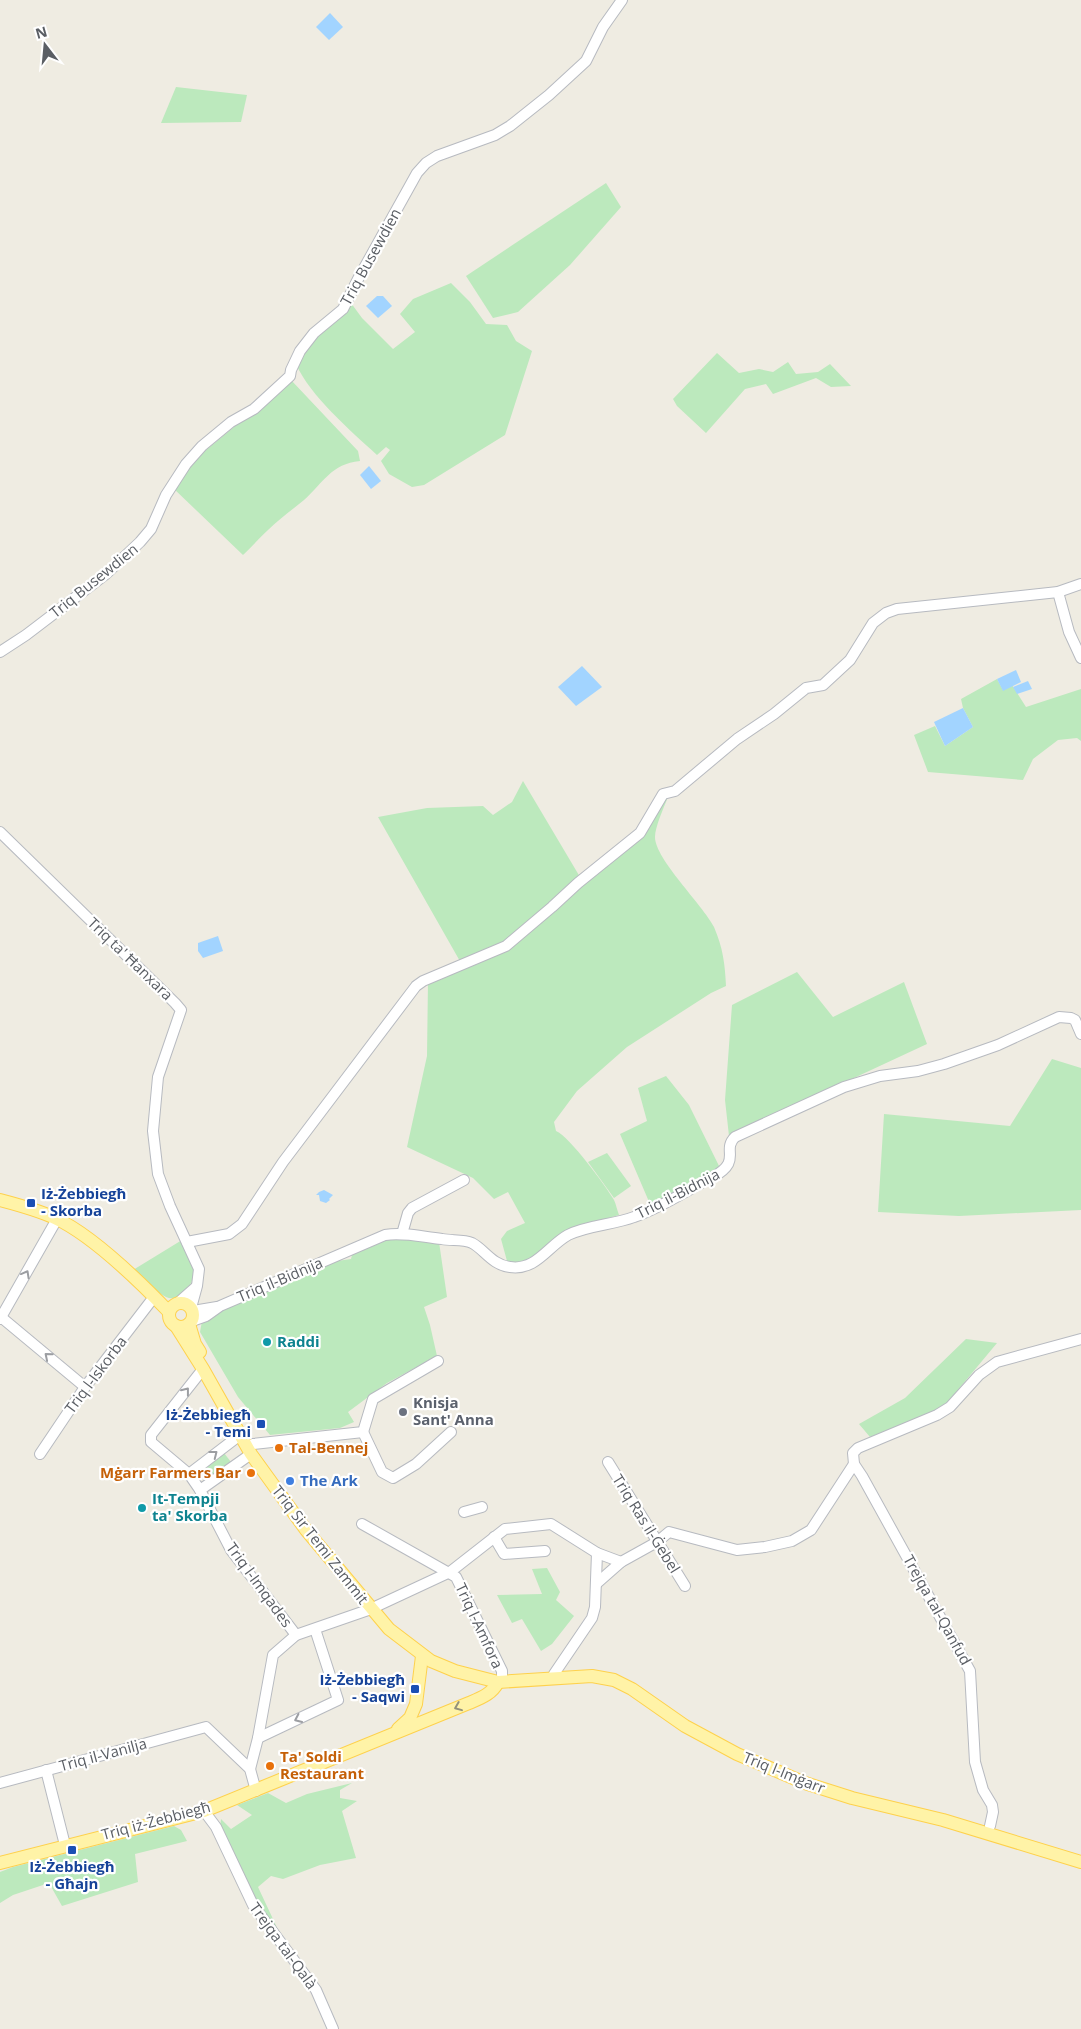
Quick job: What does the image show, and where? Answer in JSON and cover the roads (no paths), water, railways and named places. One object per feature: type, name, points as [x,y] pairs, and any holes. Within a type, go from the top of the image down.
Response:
[{"type":"main road","points":[[0,1200],[30,1208],[57,1219],[95,1244],[154,1297],[174,1306],[186,1303],[191,1316],[182,1327],[176,1326],[170,1320],[174,1306]]},
{"type":"main road","name":"Triq Sir Temi Zammit","points":[[191,1316],[195,1344],[250,1449]]},
{"type":"main road","name":"Triq Sir Temi Zammit","points":[[176,1326],[240,1434],[306,1530],[374,1608],[389,1629],[422,1656],[455,1671],[500,1680]]},
{"type":"main road","name":"Triq Sir Temi Zammit","points":[[374,1608],[425,1651],[443,1662],[500,1680]]},
{"type":"main road","points":[[395,1732],[410,1718],[416,1704],[422,1656]]},
{"type":"main road","name":"Triq l-Imġarr","points":[[500,1680],[592,1670],[616,1674],[635,1684],[690,1721],[739,1747],[808,1777],[892,1802],[990,1826],[1081,1856]]},
{"type":"main road","name":"Triq l-Imġarr","points":[[500,1680],[592,1676],[614,1680],[632,1689],[685,1726],[737,1754],[805,1783],[852,1798],[943,1820],[1081,1862]]},
{"type":"main road","name":"Triq iż-Żebbiegħ","points":[[0,1862],[204,1811],[488,1694],[500,1680]]},
{"type":"main road","points":[[416,1704],[420,1713],[432,1718]]},
{"type":"street","name":"Triq Busewdien","points":[[0,652],[26,635],[106,574],[140,542],[151,529],[166,495],[181,472],[202,446],[231,422],[254,409],[290,376],[300,351],[314,334],[343,309],[417,173],[426,164],[453,149],[495,135],[510,126],[549,95],[586,60],[603,27],[622,0]]},
{"type":"street","points":[[187,1242],[229,1234],[242,1224],[283,1162],[416,986],[423,981],[506,946],[552,908],[578,883],[640,833],[663,794],[675,791],[736,739],[774,714],[806,688],[823,685],[847,663],[870,627],[886,613],[897,609],[1058,592],[1081,584]]},
{"type":"street","points":[[1058,592],[1069,632],[1081,658]]},
{"type":"street","name":"Triq ta' Ħanxara","points":[[0,832],[181,1010],[158,1077],[153,1131],[158,1174],[170,1206],[199,1269],[191,1316]]},
{"type":"street","name":"Triq il-Bidnija","points":[[191,1316],[220,1306],[385,1235],[402,1234],[465,1242],[475,1246],[502,1266],[513,1268],[526,1265],[537,1260],[570,1234],[635,1217],[720,1173],[729,1164],[730,1144],[735,1137],[844,1087],[880,1076],[918,1071],[944,1064],[998,1045],[1059,1017],[1075,1020],[1081,1034]]},
{"type":"street","points":[[402,1234],[408,1213],[412,1208],[464,1180]]},
{"type":"street","points":[[57,1219],[1,1318],[85,1387]]},
{"type":"street","points":[[174,1306],[197,1286]]},
{"type":"street","name":"Triq l-Iskorba","points":[[40,1454],[85,1387],[154,1297]]},
{"type":"street","points":[[596,1584],[621,1562],[657,1542],[669,1532],[736,1550],[765,1547],[792,1541],[811,1530],[854,1464],[853,1453],[858,1448],[938,1415],[950,1407],[989,1366],[1081,1339]]},
{"type":"street","points":[[438,1361],[373,1399],[363,1432],[382,1472],[392,1478],[416,1464],[451,1432]]},
{"type":"street","name":"Triq l-Imqades","points":[[203,1369],[151,1436],[151,1442],[189,1474],[200,1490],[231,1550],[296,1635]]},
{"type":"street","points":[[200,1490],[250,1449],[363,1432]]},
{"type":"street","points":[[189,1474],[240,1434]]},
{"type":"street","name":"Triq Ras il-Ġebel","points":[[608,1462],[685,1586]]},
{"type":"street","name":"Trejqa tal-Qanfud","points":[[854,1464],[970,1670],[975,1762],[983,1790],[992,1805],[993,1812],[990,1826]]},
{"type":"street","points":[[464,1512],[482,1507]]},
{"type":"street","points":[[362,1524],[450,1572]]},
{"type":"street","points":[[256,1790],[250,1770],[258,1738],[273,1656],[296,1635],[374,1608],[450,1572],[505,1529],[551,1524],[597,1552],[621,1562]]},
{"type":"street","points":[[494,1538],[504,1554],[545,1551]]},
{"type":"street","points":[[554,1674],[592,1618],[597,1552]]},
{"type":"street","name":"Triq l-Amfora","points":[[450,1572],[456,1577],[502,1671],[500,1680]]},
{"type":"street","points":[[258,1738],[338,1700],[315,1629]]},
{"type":"street","name":"Triq il-Vanilja","points":[[0,1783],[206,1727],[250,1770]]},
{"type":"street","points":[[46,1770],[64,1845]]},
{"type":"street","name":"Trejqa tal-Qalà","points":[[204,1811],[216,1827],[253,1905],[316,1990],[333,2029]]},
{"type":"water","points":[[330,13],[343,27],[329,40],[316,27]]},
{"type":"water","points":[[377,296],[383,296],[392,306],[378,318],[366,306]]},
{"type":"water","points":[[369,466],[381,481],[371,489],[360,475]]},
{"type":"water","points":[[582,666],[602,687],[576,706],[558,687]]},
{"type":"water","points":[[1016,670],[1021,682],[1003,691],[997,679]]},
{"type":"water","points":[[1028,681],[1032,689],[1017,694],[1013,687]]},
{"type":"water","points":[[963,708],[973,727],[945,746],[934,722]]},
{"type":"water","points":[[218,936],[223,951],[203,958],[198,951],[198,943]]},
{"type":"water","points":[[324,1190],[333,1195],[326,1203],[320,1201],[319,1195],[316,1195]]},
{"type":"place","name":"Iż-Żebbiegħ - Skorba","points":[[31,1203]]},
{"type":"place","name":"Raddi","points":[[267,1342]]},
{"type":"place","name":"Knisja Sant' Anna","points":[[403,1412]]},
{"type":"place","name":"Iż-Żebbiegħ - Temi","points":[[261,1424]]},
{"type":"place","name":"Tal-Bennej","points":[[279,1448]]},
{"type":"place","name":"Mġarr Farmers Bar","points":[[251,1473]]},
{"type":"place","name":"The Ark","points":[[290,1481]]},
{"type":"place","name":"It-Tempji ta' Skorba","points":[[142,1508]]},
{"type":"place","name":"Iż-Żebbiegħ - Saqwi","points":[[415,1689]]},
{"type":"place","name":"Ta' Soldi Restaurant","points":[[270,1766]]},
{"type":"place","name":"Iż-Żebbiegħ - Għajn","points":[[72,1850]]}]
